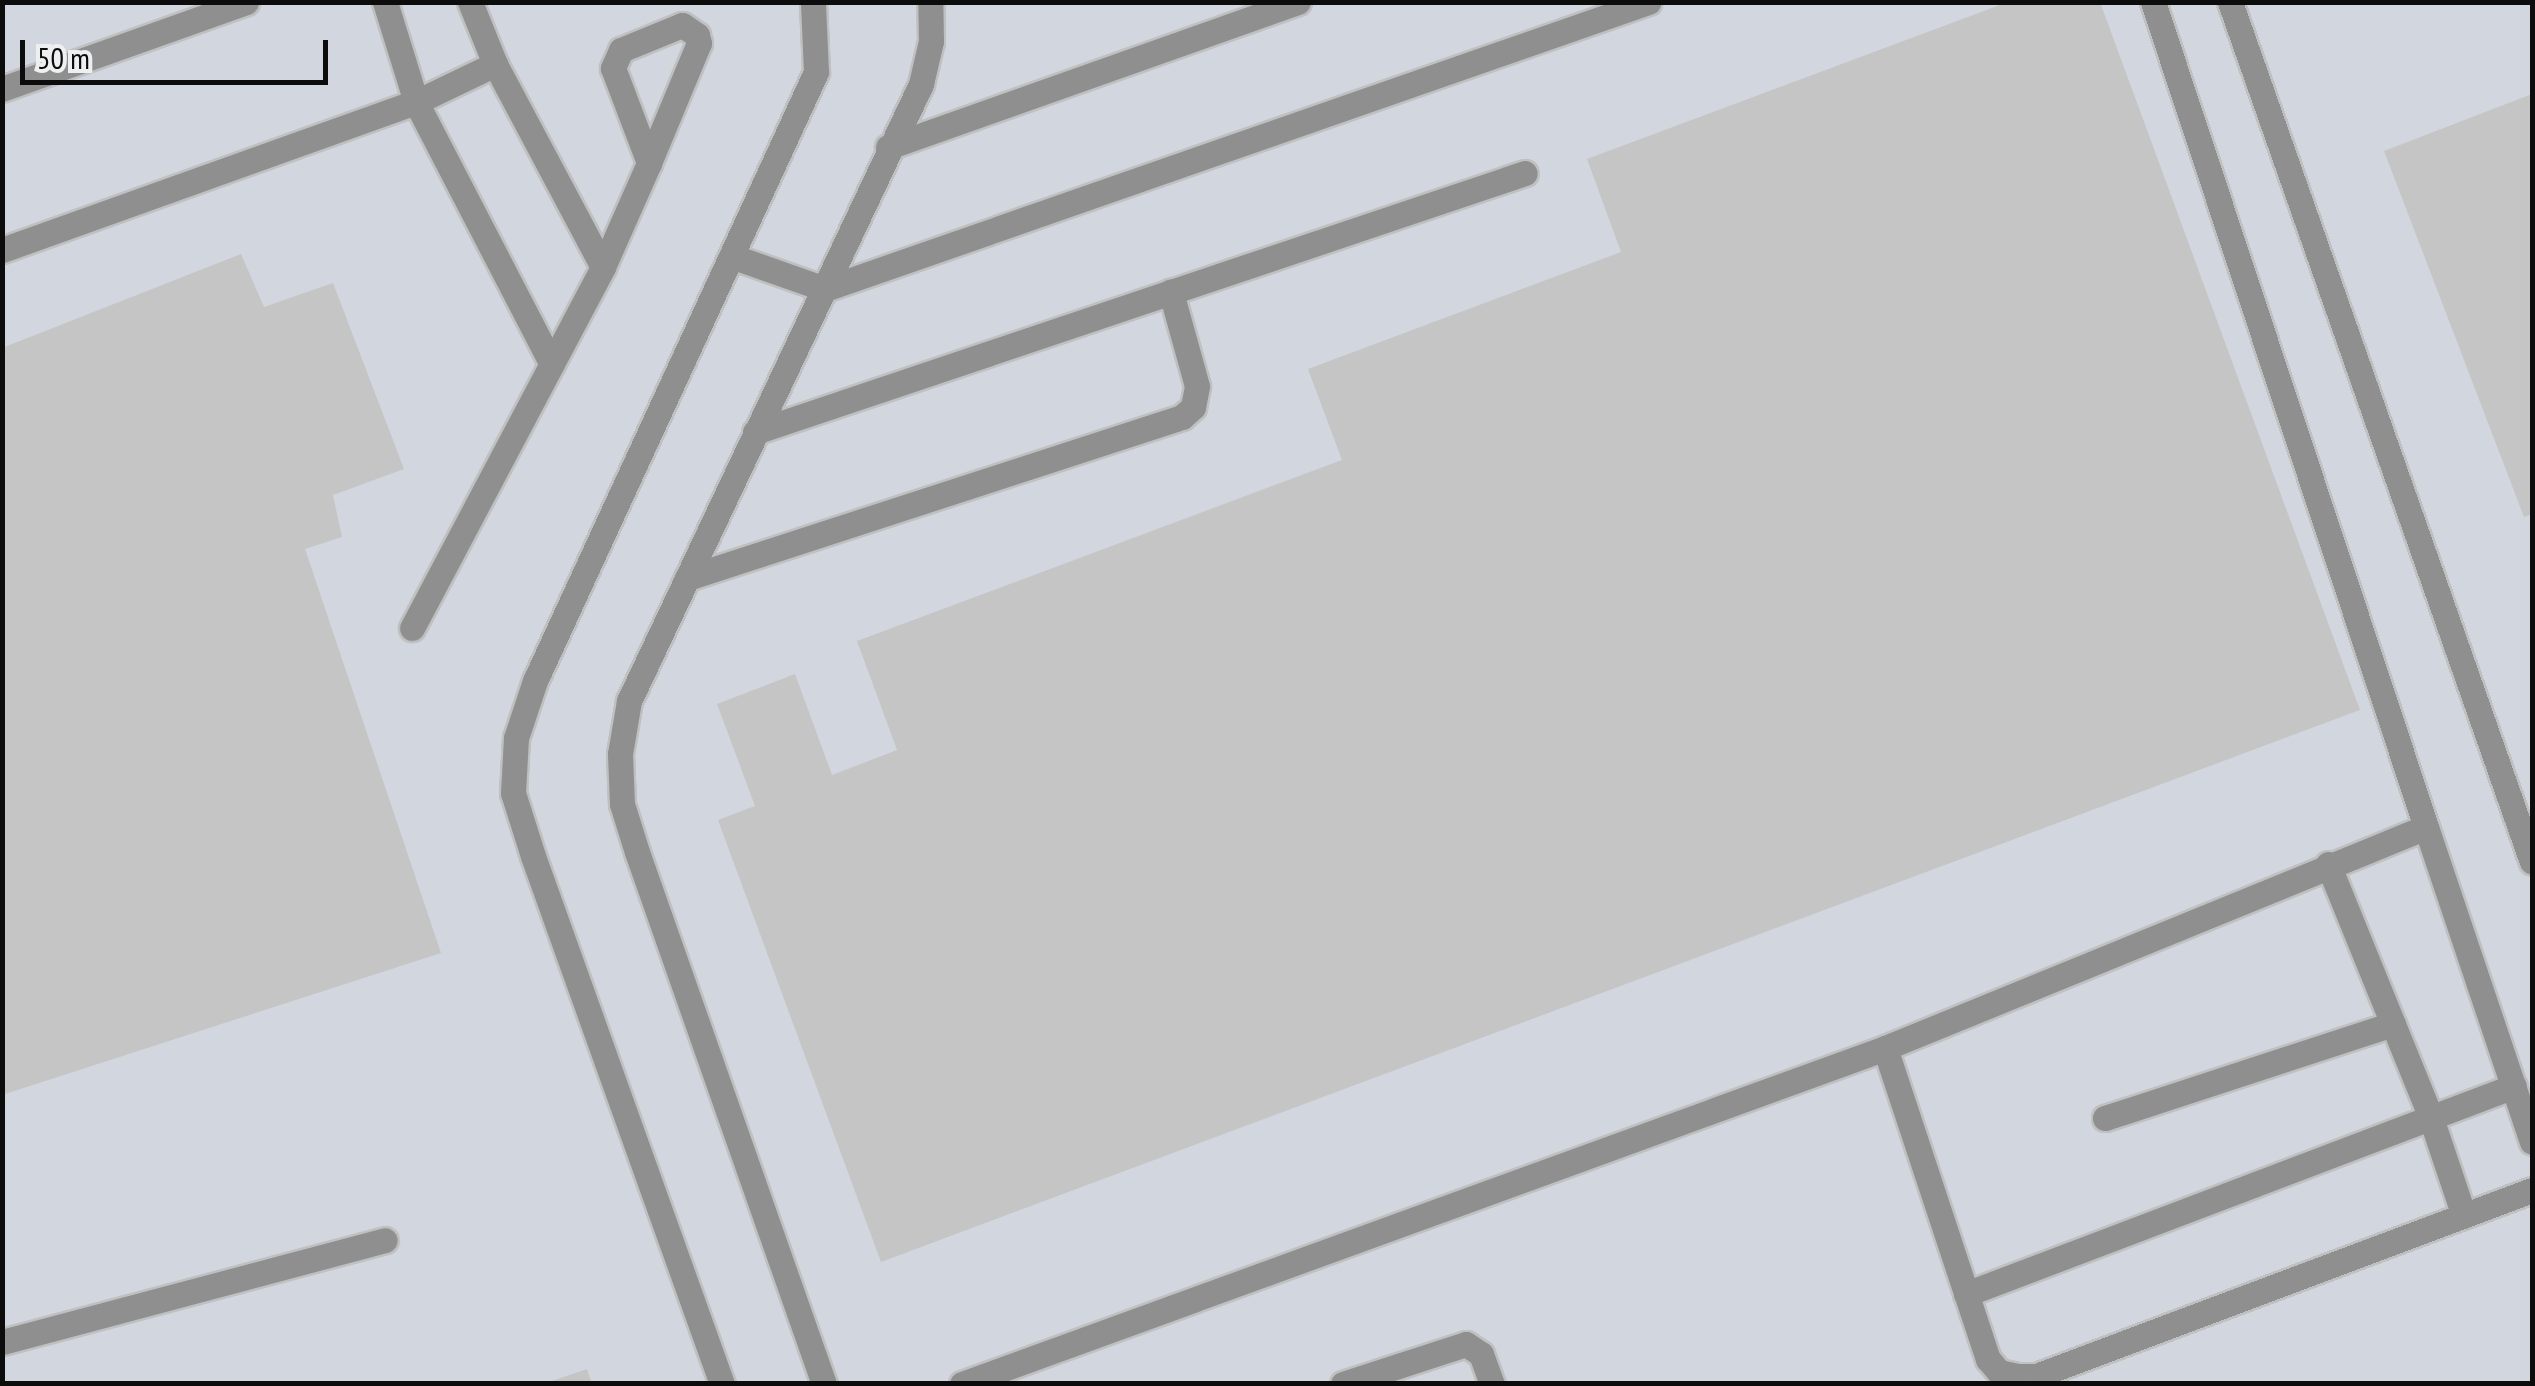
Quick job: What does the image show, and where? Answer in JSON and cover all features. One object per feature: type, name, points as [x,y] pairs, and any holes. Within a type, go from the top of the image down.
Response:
[{"type":"street","points":[[2,89],[246,2]]},
{"type":"street","points":[[385,2],[416,102],[552,364]]},
{"type":"street","points":[[470,2],[496,64],[602,267]]},
{"type":"street","points":[[722,1384],[513,793],[516,738],[536,681],[816,72],[813,2]]},
{"type":"street","points":[[888,146],[1298,2]]},
{"type":"street","points":[[734,257],[825,289],[1648,2]]},
{"type":"street","points":[[2153,2],[2532,1142]]},
{"type":"street","points":[[2230,2],[2532,862]]},
{"type":"street","points":[[824,1384],[622,804],[620,754],[630,701],[825,289],[888,146],[921,84],[934,3]]},
{"type":"street","points":[[412,628],[602,267],[650,163],[699,43],[697,34],[682,25],[621,50],[613,68],[650,163]]},
{"type":"street","points":[[2,250],[416,102],[496,64]]},
{"type":"street","points":[[755,432],[1524,173]]},
{"type":"street","points":[[687,578],[1182,417],[1193,407],[1198,386],[1171,292]]},
{"type":"street","points":[[962,1384],[1885,1048],[2426,827]]},
{"type":"street","points":[[2328,864],[2430,1118],[2464,1216]]},
{"type":"street","points":[[2105,1118],[2393,1024]]},
{"type":"street","points":[[1885,1048],[1988,1358],[1999,1372],[2036,1376],[2532,1190]]},
{"type":"street","points":[[1966,1294],[2514,1086]]},
{"type":"street","points":[[2,1342],[384,1240]]},
{"type":"street","points":[[1343,1384],[1466,1344],[1481,1354],[1492,1384]]},
{"type":"shaded area","points":[[3,3],[2532,3],[2532,1383],[3,1383]]},
{"type":"building","points":[[2008,2],[2100,2],[2360,710],[881,1262],[718,820],[755,806],[717,704],[795,674],[832,775],[897,750],[857,641],[1342,460],[1308,369],[1621,252],[1587,159]]},
{"type":"building","points":[[2532,94],[2532,514],[2524,517],[2384,151]]},
{"type":"building","points":[[241,254],[264,307],[333,283],[404,469],[333,495],[342,537],[305,549],[441,953],[2,1095],[2,348]]},
{"type":"building","points":[[587,1369],[592,1384],[546,1384],[546,1383]]}]
